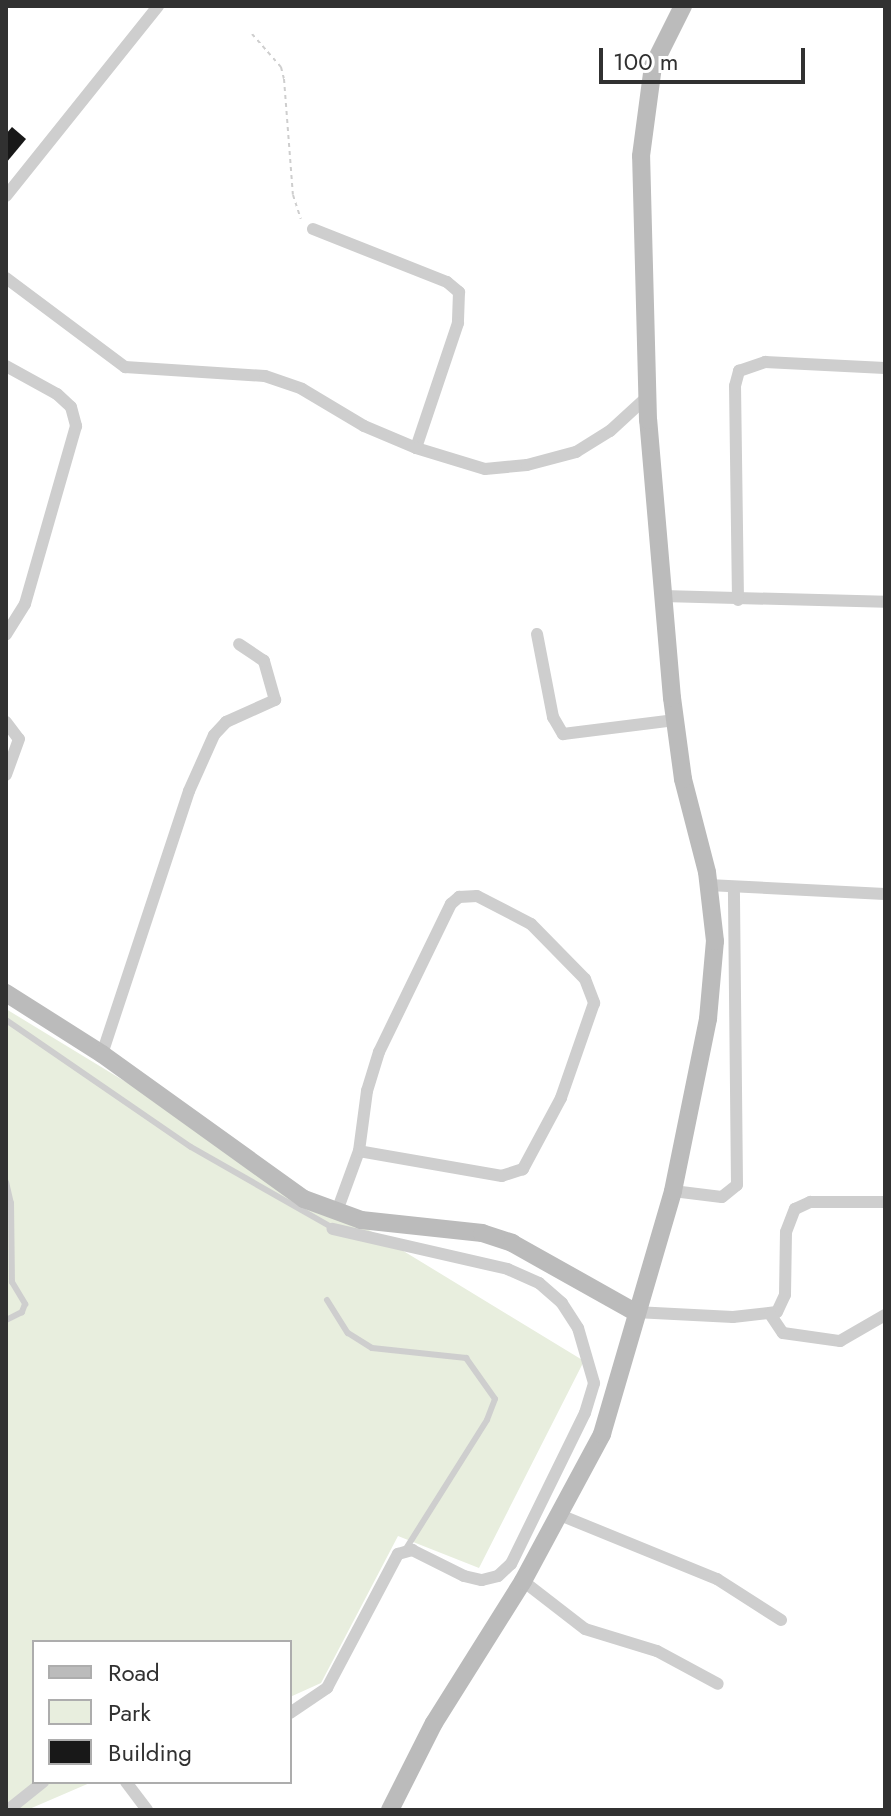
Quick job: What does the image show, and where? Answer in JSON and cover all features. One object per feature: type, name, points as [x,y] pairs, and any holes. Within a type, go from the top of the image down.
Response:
[{"type":"street","points":[[6,196],[158,6]]},
{"type":"street","points":[[390,1810],[434,1723],[523,1581],[602,1434],[635,1312],[673,1191],[708,1019],[715,941],[708,885],[675,720],[648,396],[644,103],[653,66],[683,6]]},
{"type":"street","points":[[313,229],[447,282],[459,292],[458,323],[416,448]]},
{"type":"street","points":[[6,278],[125,367],[265,376],[302,389],[364,426],[416,448],[485,469],[527,465],[576,452],[610,431],[648,396]]},
{"type":"street","points":[[738,600],[735,386],[739,371],[765,362],[885,368]]},
{"type":"street","points":[[6,366],[64,401],[76,426],[60,496],[25,604],[6,635]]},
{"type":"street","points":[[663,596],[885,602]]},
{"type":"street","points":[[537,634],[553,717],[563,734],[675,720]]},
{"type":"street","points":[[102,1054],[189,791],[214,735],[226,722],[275,700],[264,661],[239,644]]},
{"type":"street","points":[[6,722],[19,739],[6,775]]},
{"type":"street","points":[[708,885],[885,894]]},
{"type":"street","points":[[673,1191],[722,1197],[737,1185],[734,887]]},
{"type":"street","points":[[335,1220],[359,1151],[367,1091],[384,1040],[451,904],[459,897],[477,896],[531,924],[585,979],[594,1003],[561,1098],[527,1164],[517,1175],[502,1176],[359,1151]]},
{"type":"street","points":[[6,993],[102,1054],[335,1220],[508,1269],[539,1283],[562,1303],[591,1361],[594,1383],[585,1413],[511,1564],[498,1576],[482,1580],[405,1550],[393,1561],[327,1688],[292,1712]]},
{"type":"street","points":[[335,1220],[482,1233],[512,1243],[635,1312],[770,1314],[777,1312],[785,1295],[786,1232],[795,1209],[810,1202],[885,1202]]},
{"type":"street","points":[[770,1314],[783,1333],[840,1341],[885,1315]]},
{"type":"street","points":[[560,1515],[717,1579],[781,1620]]},
{"type":"street","points":[[523,1581],[585,1629],[657,1651],[718,1684]]},
{"type":"street","points":[[8,1810],[40,1784]]},
{"type":"street","points":[[128,1784],[147,1810]]},
{"type":"lane","points":[[6,1020],[191,1147],[335,1220]]},
{"type":"lane","points":[[6,1182],[11,1203],[12,1282],[25,1304],[22,1312],[6,1320]]},
{"type":"lane","points":[[327,1300],[348,1333],[372,1348],[466,1358],[495,1399],[487,1420],[405,1550]]},
{"type":"path","points":[[252,34],[281,67],[293,195],[304,223],[313,229]]},
{"type":"green space","points":[[6,1009],[584,1361],[479,1568],[398,1536],[321,1683],[292,1696],[292,1640],[32,1640],[32,1784],[87,1784],[27,1810],[6,1810]]},
{"type":"building","points":[[12,127],[26,139],[6,163],[6,134]]}]
